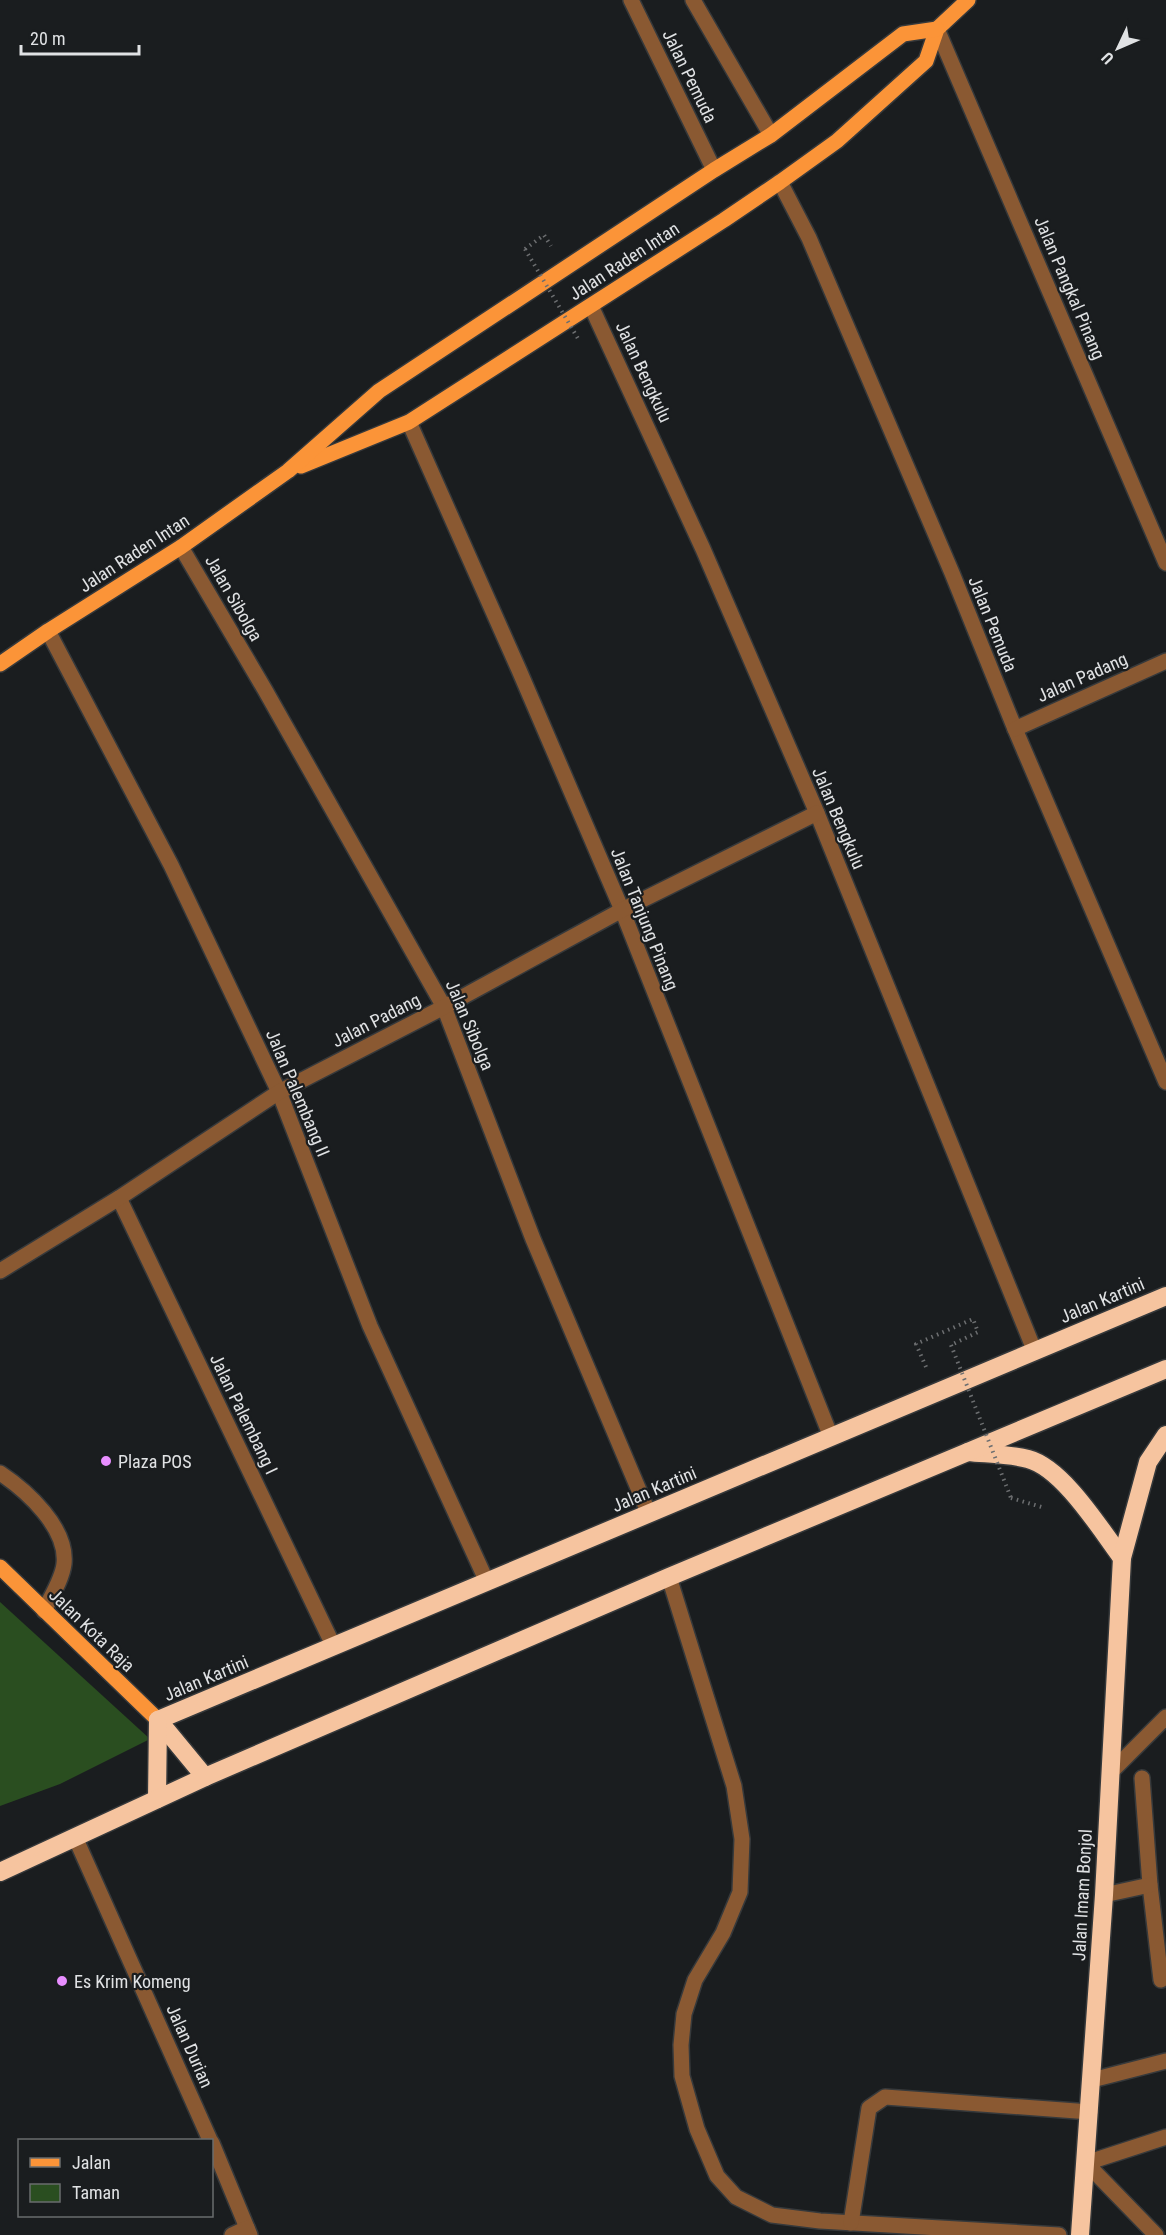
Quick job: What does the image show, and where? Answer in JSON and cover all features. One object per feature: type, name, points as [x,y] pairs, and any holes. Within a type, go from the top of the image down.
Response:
[{"type":"highway","name":"Jalan Kartini","points":[[158,1720],[1166,1296]]},
{"type":"highway","points":[[0,1872],[205,1777],[669,1577],[1166,1369]]},
{"type":"highway","name":"Jalan Imam Bonjol","points":[[1080,2235],[1104,1895],[1122,1558],[1148,1462],[1166,1435]]},
{"type":"highway","points":[[966,1452],[1030,1459],[1054,1473],[1073,1492],[1122,1558]]},
{"type":"highway","name":"Jalan Kartini","points":[[158,1720],[205,1777]]},
{"type":"highway","name":"Jalan Kartini","points":[[158,1720],[158,1799]]},
{"type":"main road","name":"Jalan Raden Intan","points":[[288,471],[409,422],[780,182],[837,141],[926,61],[937,29],[968,0]]},
{"type":"main road","name":"Jalan Raden Intan","points":[[0,664],[181,547],[288,471],[379,391],[714,170],[771,135],[903,34],[937,29]]},
{"type":"main road","name":"Jalan Kota Raja","points":[[0,1567],[158,1720]]},
{"type":"street","name":"Jalan Pemuda","points":[[631,0],[714,170]]},
{"type":"street","name":"Jalan Pemuda","points":[[693,0],[771,135]]},
{"type":"street","name":"Jalan Pangkal Pinang","points":[[937,29],[1166,563]]},
{"type":"street","name":"Jalan Pemuda","points":[[780,182],[823,270],[1166,1082]]},
{"type":"street","name":"Jalan Bengkulu","points":[[591,306],[703,549],[817,813],[1035,1352]]},
{"type":"street","name":"Jalan Tanjung Pinang","points":[[409,422],[622,910],[831,1437]]},
{"type":"street","name":"Jalan Sibolga","points":[[181,547],[265,690],[444,1007],[533,1239],[649,1514]]},
{"type":"street","name":"Jalan Palembang II","points":[[48,631],[171,865],[279,1092],[370,1326],[487,1582]]},
{"type":"street","name":"Jalan Padang","points":[[1015,729],[1166,661]]},
{"type":"street","name":"Jalan Padang","points":[[0,1271],[119,1198],[279,1092],[444,1007],[622,910],[817,813]]},
{"type":"street","name":"Jalan Palembang I","points":[[119,1198],[334,1647]]},
{"type":"street","points":[[0,1473],[33,1500],[58,1534],[64,1547],[64,1565],[60,1578],[44,1611]]},
{"type":"street","points":[[669,1577],[734,1786],[742,1839],[740,1892],[723,1933],[695,1980],[684,2014],[681,2045],[682,2076],[698,2129],[717,2176],[736,2197],[772,2216],[1059,2235]]},
{"type":"street","points":[[1111,1772],[1166,1717]]},
{"type":"street","points":[[1142,1778],[1150,1885],[1161,1980]]},
{"type":"street","name":"Jalan Durian","points":[[75,1837],[210,2139]]},
{"type":"street","points":[[1104,1895],[1150,1885]]},
{"type":"street","points":[[1092,2080],[1166,2061]]},
{"type":"street","points":[[851,2223],[869,2108],[885,2097],[1090,2112]]},
{"type":"street","points":[[1156,2235],[1086,2163],[1166,2137]]},
{"type":"street","name":"Jalan Durian","points":[[213,2147],[249,2231]]},
{"type":"street","points":[[232,2235],[249,2231]]},
{"type":"path","points":[[525,249],[580,342]]},
{"type":"path","points":[[916,1344],[973,1319],[978,1332],[951,1345],[1011,1498],[1048,1509]]},
{"type":"green space","points":[[0,1602],[150,1739],[60,1784],[0,1806]]},
{"type":"place","name":"Plaza POS","points":[[106,1461]]},
{"type":"place","name":"Es Krim Komeng","points":[[62,1981]]}]
